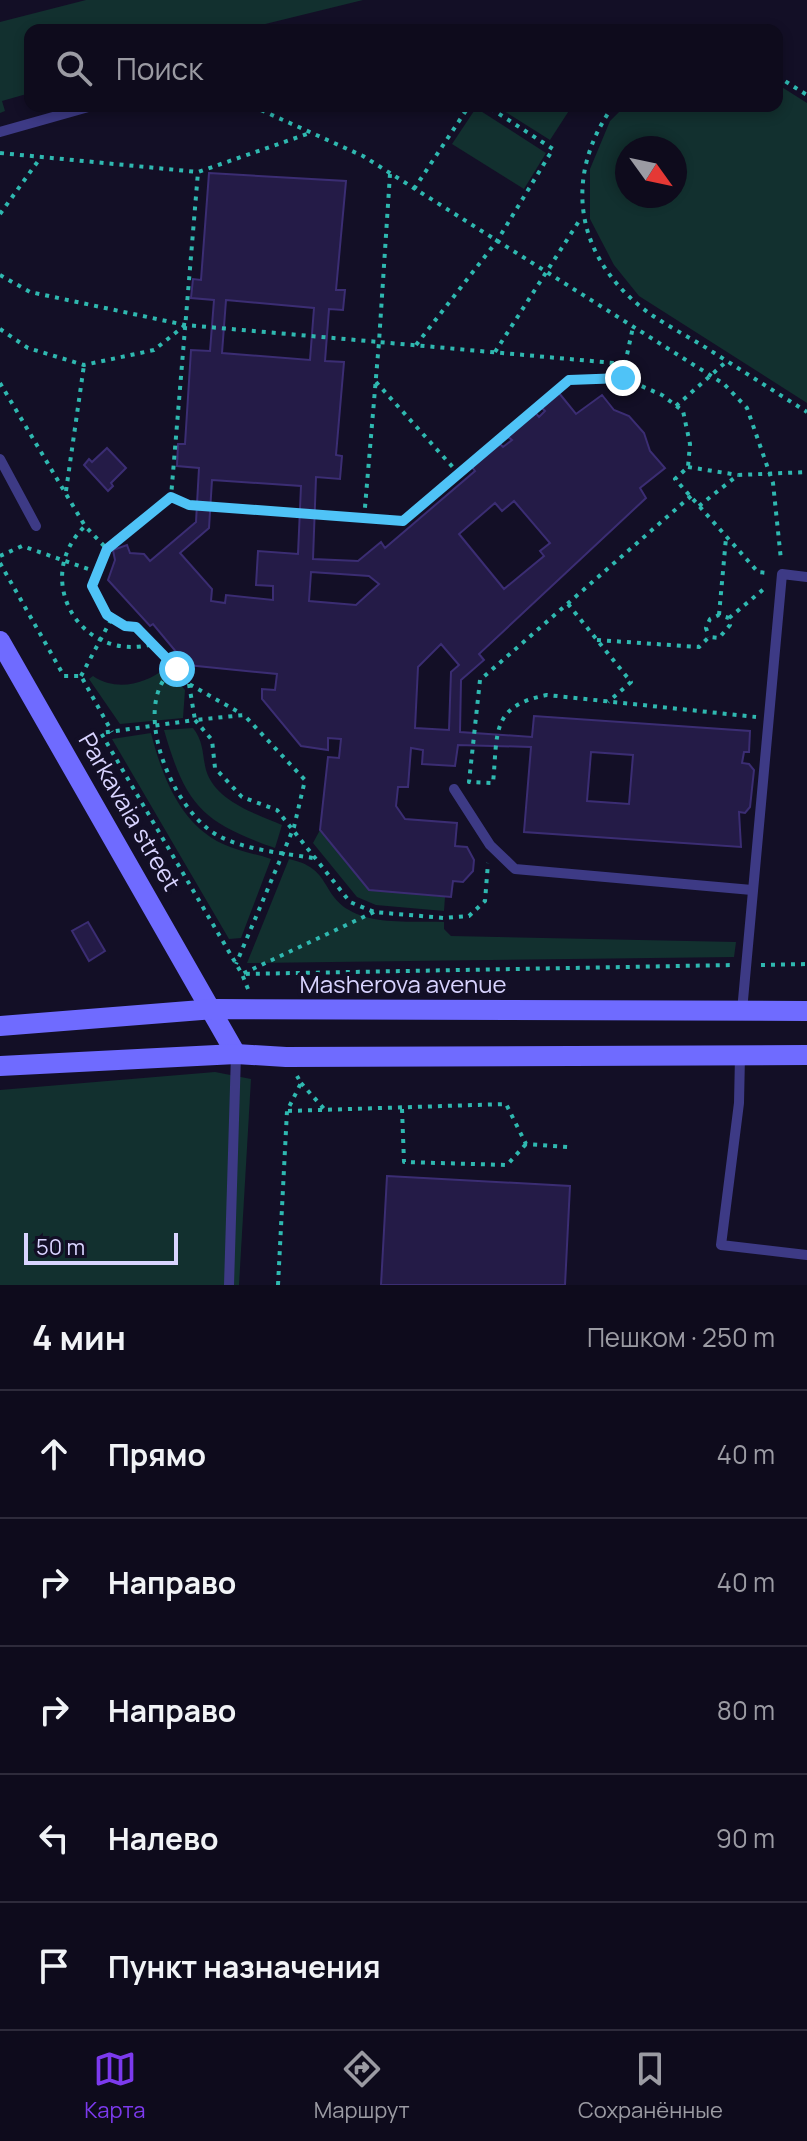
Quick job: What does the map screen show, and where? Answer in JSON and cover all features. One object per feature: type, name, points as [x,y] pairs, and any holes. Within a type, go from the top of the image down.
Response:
[{"type":"main road","name":"Parkavaia street","points":[[0,641],[214,1009],[236,1054]]},
{"type":"main road","name":"Masherova avenue","points":[[0,1026],[214,1009],[807,1011]]},
{"type":"main road","points":[[0,1066],[236,1054],[286,1057],[807,1055]]},
{"type":"lane","points":[[0,132],[71,112]]},
{"type":"lane","points":[[0,459],[36,526]]},
{"type":"lane","points":[[742,1011],[782,574],[807,577]]},
{"type":"lane","points":[[454,789],[490,845],[515,869],[752,890]]},
{"type":"lane","points":[[229,1285],[236,1054]]},
{"type":"lane","points":[[740,1056],[739,1103],[721,1245],[807,1255]]},
{"type":"path","points":[[783,80],[807,95]]},
{"type":"path","points":[[265,112],[363,156],[710,375],[747,408],[770,474],[782,574]]},
{"type":"path","points":[[414,189],[465,112]]},
{"type":"path","points":[[416,345],[497,241],[553,149],[496,112]]},
{"type":"path","points":[[609,112],[593,136],[581,186],[584,227],[608,274],[641,306],[807,412]]},
{"type":"path","points":[[0,153],[198,172],[311,133]]},
{"type":"path","points":[[0,214],[41,157]]},
{"type":"path","points":[[198,172],[171,497],[107,549],[92,586],[98,601],[112,618],[136,627],[189,684],[244,715],[305,780],[294,827],[236,964]]},
{"type":"path","points":[[364,519],[390,173]]},
{"type":"path","points":[[495,352],[583,216]]},
{"type":"path","points":[[0,275],[30,292],[185,325],[625,364]]},
{"type":"path","points":[[0,329],[28,348],[84,365],[154,350],[185,325]]},
{"type":"path","points":[[623,378],[633,327]]},
{"type":"path","points":[[676,406],[727,361]]},
{"type":"path","points":[[66,493],[84,365]]},
{"type":"path","points":[[171,497],[189,505],[403,521],[569,380],[623,378],[662,395],[683,411],[688,467],[675,479],[758,572],[782,574]]},
{"type":"path","points":[[376,382],[459,474]]},
{"type":"path","points":[[0,383],[85,526],[107,549]]},
{"type":"path","points":[[688,467],[738,475],[807,472]]},
{"type":"path","points":[[699,506],[738,475]]},
{"type":"path","points":[[691,496],[480,680],[469,782],[493,783],[498,725],[519,701],[547,695],[768,718]]},
{"type":"path","points":[[85,526],[69,546],[64,562],[62,580],[69,610],[99,640],[123,649],[153,644]]},
{"type":"path","points":[[719,615],[726,537]]},
{"type":"path","points":[[0,556],[22,546],[97,572]]},
{"type":"path","points":[[0,563],[64,676],[81,676]]},
{"type":"path","points":[[729,618],[782,574]]},
{"type":"path","points":[[568,604],[631,682],[608,702]]},
{"type":"path","points":[[709,637],[706,628],[710,619],[719,615],[729,618]]},
{"type":"path","points":[[81,676],[112,618]]},
{"type":"path","points":[[709,637],[719,638],[726,633],[729,618]]},
{"type":"path","points":[[597,640],[699,647],[709,637]]},
{"type":"path","points":[[177,669],[162,682],[156,726],[162,763],[180,798],[203,824],[231,841],[313,858]]},
{"type":"path","points":[[81,676],[112,732]]},
{"type":"path","points":[[189,684],[195,720],[212,740],[215,768],[242,797],[277,810],[294,827],[313,858],[350,902],[374,912],[444,918],[469,916],[485,901],[490,845]]},
{"type":"path","points":[[244,715],[101,733],[242,974],[256,1011]]},
{"type":"path","points":[[242,974],[374,912]]},
{"type":"path","points":[[242,974],[807,964]]},
{"type":"path","points":[[286,1057],[301,1083],[325,1110]]},
{"type":"path","points":[[278,1285],[287,1111],[301,1083]]},
{"type":"path","points":[[287,1111],[506,1104],[526,1144]]},
{"type":"path","points":[[402,1109],[404,1162],[507,1165],[526,1144]]},
{"type":"path","points":[[526,1144],[568,1147]]},
{"type":"green space","points":[[86,0],[363,0],[265,24],[24,24],[24,95],[2,101],[5,111],[0,113],[0,22]]},
{"type":"green space","points":[[783,88],[807,103],[807,403],[639,296],[614,265],[590,219],[590,169],[610,121],[619,112],[783,112]]},
{"type":"green space","points":[[473,112],[482,112],[546,153],[524,189],[452,144]]},
{"type":"green space","points":[[506,112],[568,112],[550,140]]},
{"type":"green space","points":[[166,668],[185,690],[183,718],[120,724],[89,679],[93,676],[112,684],[131,684]]},
{"type":"green space","points":[[193,728],[201,743],[206,770],[218,790],[238,805],[282,825],[275,848],[250,839],[214,819],[200,808],[190,794],[180,777],[164,730]]},
{"type":"green space","points":[[151,733],[167,782],[195,824],[223,844],[271,859],[241,938],[229,939],[112,739]]},
{"type":"green space","points":[[320,830],[369,890],[445,897],[444,911],[376,905],[357,897],[313,843]]},
{"type":"green space","points":[[289,859],[312,869],[340,904],[359,915],[395,921],[444,922],[444,929],[451,936],[736,942],[734,957],[247,963]]},
{"type":"green space","points":[[215,1072],[251,1079],[239,1285],[0,1285],[0,1090]]},
{"type":"building","points":[[209,173],[346,181],[336,290],[345,290],[343,310],[329,309],[325,361],[344,362],[336,455],[342,456],[340,479],[316,477],[313,559],[358,561],[381,542],[385,548],[475,471],[471,466],[499,443],[503,447],[512,440],[507,436],[535,412],[539,417],[545,411],[541,407],[559,393],[576,414],[602,395],[614,410],[629,416],[644,433],[650,451],[665,468],[640,488],[646,498],[479,654],[484,660],[461,680],[460,732],[532,737],[534,716],[750,731],[749,752],[744,752],[742,763],[749,764],[754,770],[750,807],[745,813],[739,812],[741,847],[524,832],[531,747],[458,745],[455,766],[422,764],[423,750],[411,748],[408,787],[398,787],[396,806],[405,819],[457,823],[455,846],[467,847],[474,860],[473,871],[463,882],[453,881],[451,897],[369,890],[320,830],[328,757],[339,758],[341,739],[328,738],[328,750],[301,746],[262,699],[262,689],[275,690],[277,674],[187,665],[153,624],[150,626],[108,580],[115,560],[113,550],[127,545],[130,553],[144,554],[150,561],[196,522],[199,468],[177,466],[178,444],[185,444],[191,350],[210,351],[214,300],[191,298],[193,279],[201,280]],"holes":[[[226,300],[314,308],[310,360],[222,353]],[[212,480],[301,486],[298,554],[258,551],[256,585],[273,586],[273,600],[226,595],[225,603],[211,601],[212,589],[180,553],[209,528]],[[514,501],[550,543],[540,551],[544,556],[504,589],[459,534],[495,503],[502,511]],[[311,572],[369,576],[379,584],[356,605],[309,601]],[[441,644],[459,665],[451,672],[449,730],[415,728],[418,667]],[[591,752],[633,755],[629,804],[587,801]]]},
{"type":"building","points":[[107,448],[126,468],[111,483],[113,486],[108,491],[84,465]]},
{"type":"building","points":[[88,922],[105,951],[89,961],[72,931]]},
{"type":"building","points":[[387,1176],[570,1186],[565,1285],[381,1285]]},
{"type":"route","points":[[177,669],[136,627],[125,626],[107,615],[92,586],[107,549],[171,497],[189,505],[403,521],[569,380],[623,378]]}]
